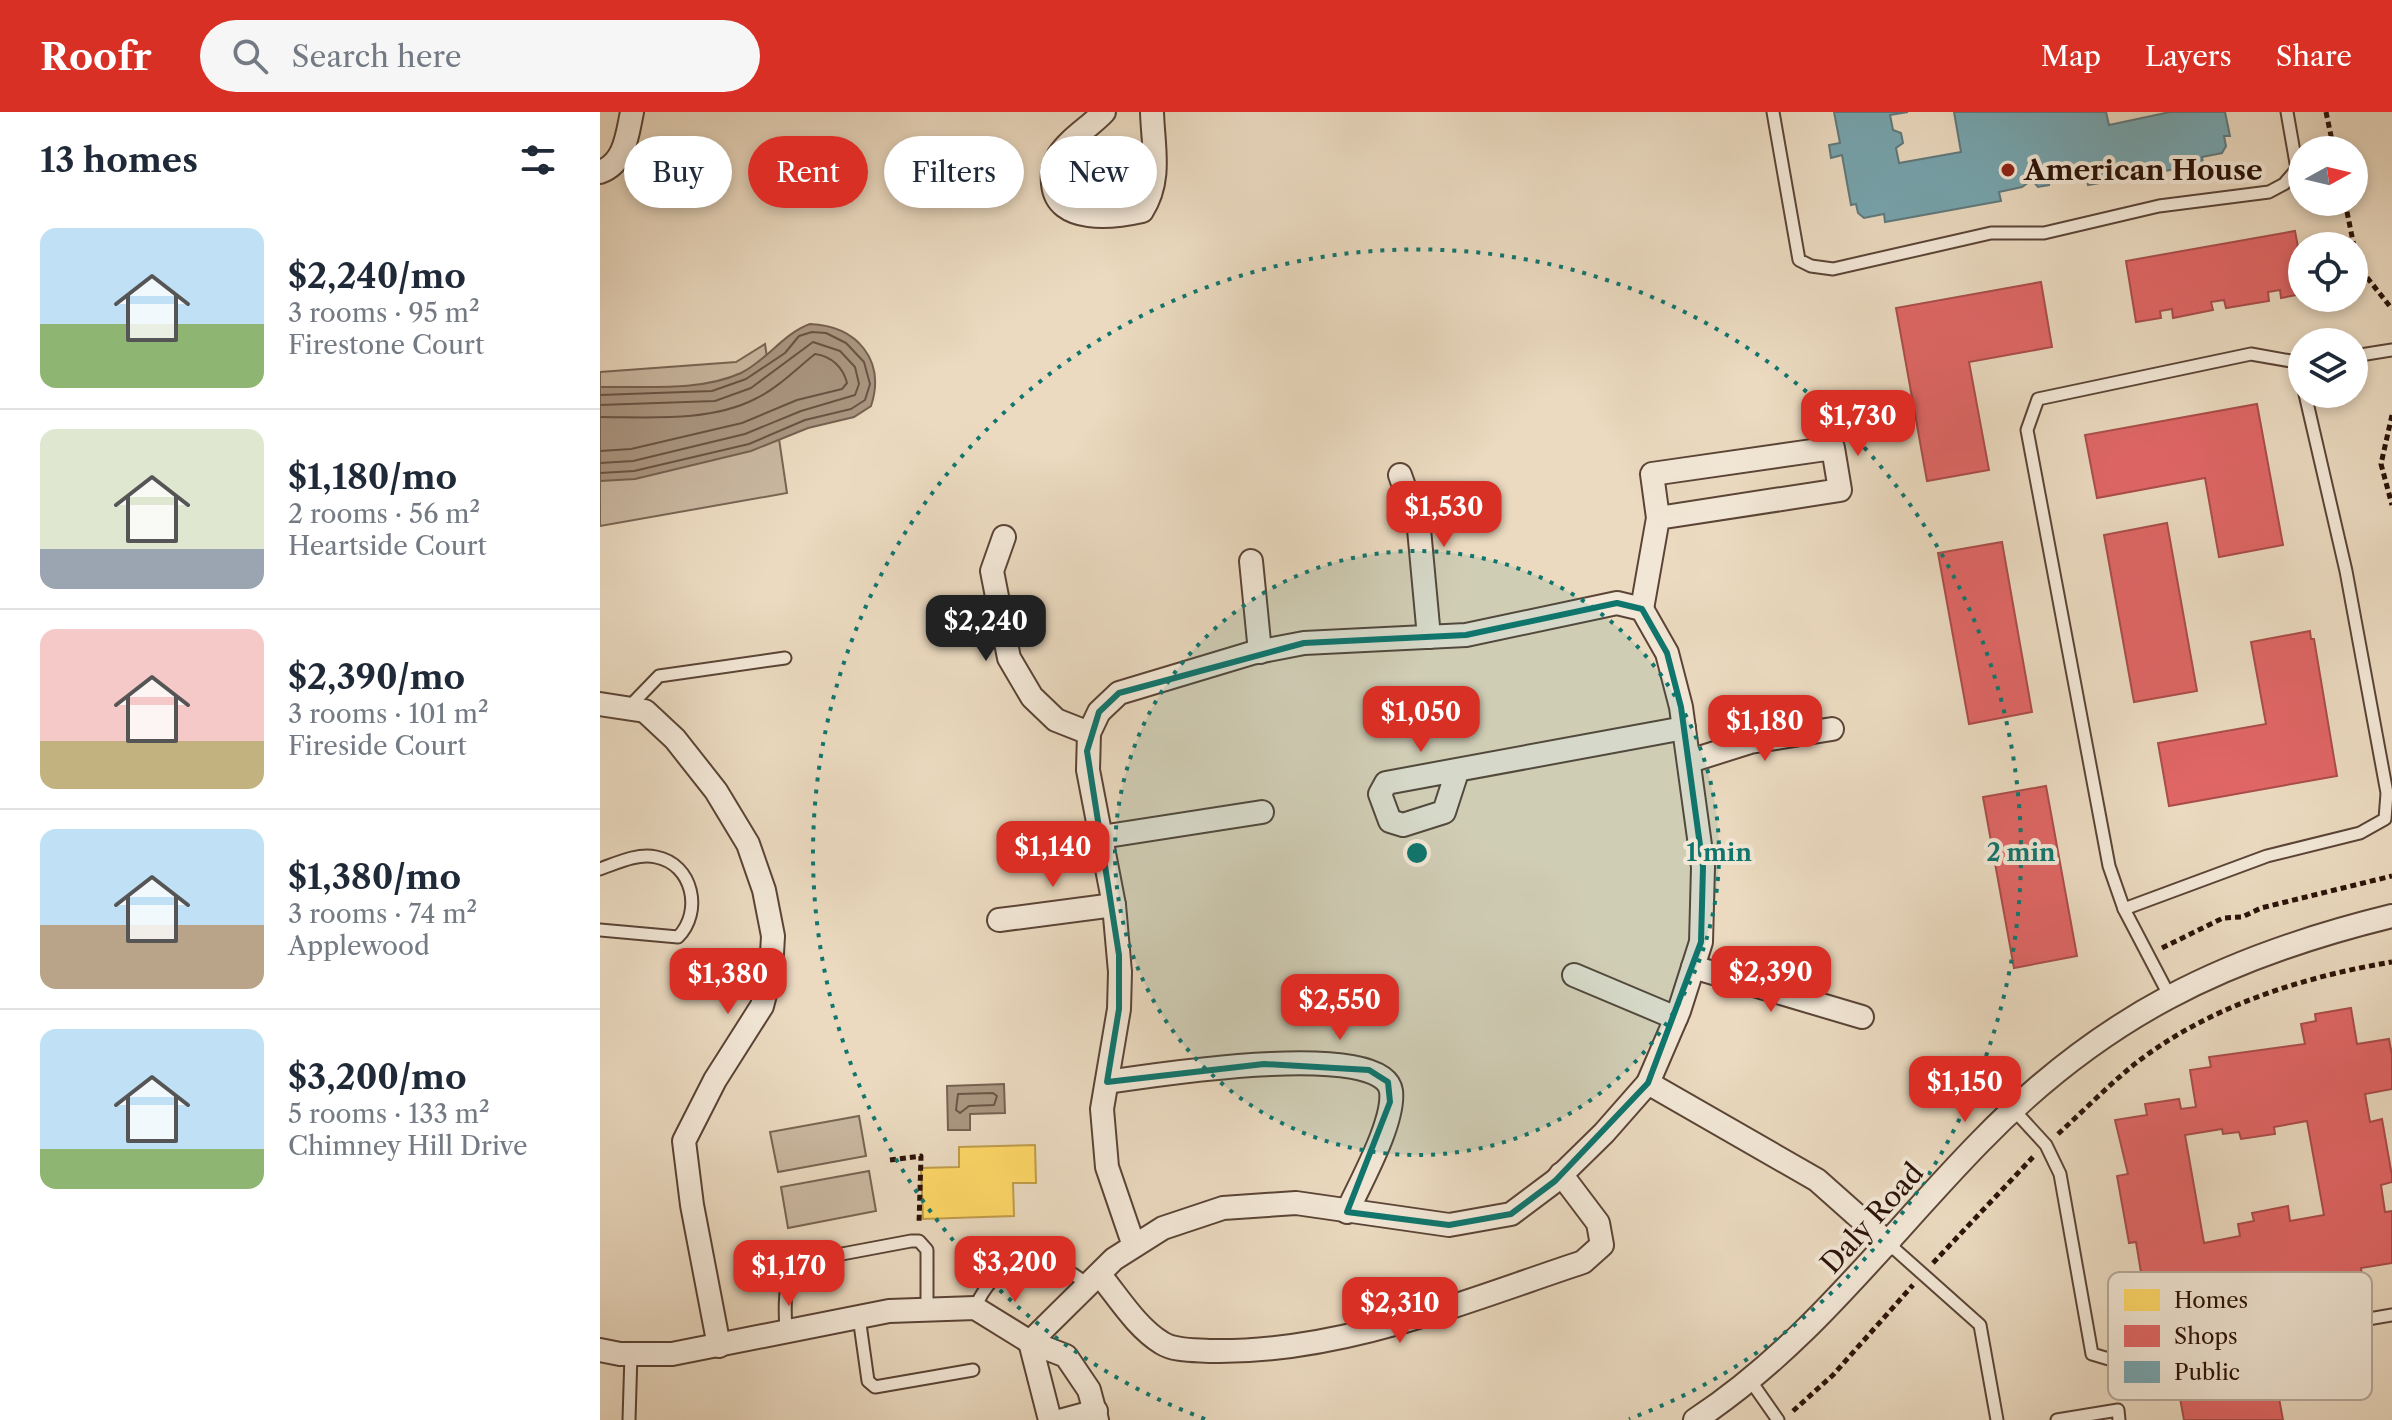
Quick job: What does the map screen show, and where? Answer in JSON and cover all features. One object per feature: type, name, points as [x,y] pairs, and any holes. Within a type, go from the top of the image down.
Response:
[{"type":"street","points":[[600,172],[613,167],[621,154],[632,112]]},
{"type":"street","points":[[1104,112],[1061,151],[1052,169],[1054,191],[1065,207],[1088,216],[1119,216],[1142,211],[1153,194],[1156,169],[1152,112]]},
{"type":"street","points":[[1030,1342],[1114,1259],[1163,1228],[1223,1208],[1296,1203],[1449,1225],[1511,1214],[1561,1174],[1604,1133],[1648,1083],[1676,1018],[1701,942],[1703,867],[1690,761],[1667,653],[1642,609],[1658,518],[1652,474],[1833,448],[1840,490],[1658,518]]},
{"type":"street","points":[[1400,475],[1419,529],[1429,637]]},
{"type":"street","points":[[1004,537],[992,571],[1009,658],[1032,697],[1056,720],[1089,733]]},
{"type":"street","points":[[1251,561],[1260,652]]},
{"type":"street","points":[[1134,1246],[1107,1167],[1102,1109],[1119,1009],[1120,972],[1114,905],[1088,770],[1089,733],[1099,712],[1119,693],[1260,652],[1304,643],[1466,635],[1617,603],[1642,609]]},
{"type":"street","points":[[600,704],[645,711],[675,739],[716,791],[748,844],[764,890],[773,936],[771,971],[762,1006],[715,1080],[684,1141],[692,1205],[719,1346]]},
{"type":"street","points":[[1457,772],[1684,728]]},
{"type":"street","points":[[1690,761],[1750,742],[1832,729]]},
{"type":"street","points":[[1101,837],[1262,812]]},
{"type":"street","points":[[999,920],[1114,905]]},
{"type":"street","name":"Daly Road","points":[[1695,1420],[1750,1380],[1805,1332],[2013,1109],[2078,1054],[2169,995],[2250,959],[2392,916]]},
{"type":"street","points":[[1693,967],[1862,1017]]},
{"type":"street","points":[[1574,975],[1676,1018]]},
{"type":"street","points":[[1107,1082],[1264,1064],[1339,1065],[1381,1075],[1388,1082],[1390,1102],[1384,1127],[1347,1212]]},
{"type":"street","points":[[1648,1083],[1817,1180],[1889,1244]]},
{"type":"street","points":[[1094,1280],[1164,1345],[1192,1350],[1238,1351],[1361,1333],[1583,1262],[1602,1245],[1598,1223],[1583,1199],[1561,1174]]},
{"type":"street","points":[[600,1350],[672,1354],[859,1317],[975,1308],[1030,1342],[1066,1356],[1089,1390],[1097,1416],[1063,1420]]},
{"type":"street","points":[[1030,1342],[1050,1420]]},
{"type":"lane","points":[[1773,112],[1799,260],[1811,266],[1833,269],[1991,233],[2044,233],[2159,206],[2269,192],[2284,184],[2297,169],[2287,112]]},
{"type":"lane","points":[[2368,354],[2392,350]]},
{"type":"lane","points":[[2169,995],[2124,909],[2109,866],[2027,430],[2038,399],[2251,354],[2288,361]]},
{"type":"lane","points":[[2124,909],[2267,856],[2360,833],[2385,819],[2387,793],[2349,586],[2308,408]]},
{"type":"lane","points":[[629,707],[659,676],[785,658]]},
{"type":"lane","points":[[600,869],[633,857],[657,857],[677,867],[690,887],[693,905],[690,924],[678,937],[600,930]]},
{"type":"lane","points":[[2013,1109],[2046,1145],[2060,1174],[2092,1354],[2108,1359]]},
{"type":"lane","points":[[786,1332],[785,1300],[789,1279],[804,1262],[919,1241],[927,1250],[927,1310]]},
{"type":"lane","points":[[1889,1244],[1980,1325],[1997,1420]]},
{"type":"lane","points":[[975,1308],[984,1287],[1018,1264],[1035,1261],[1060,1265],[1094,1280]]},
{"type":"lane","points":[[2372,1318],[2392,1315]]},
{"type":"lane","points":[[859,1317],[868,1381],[875,1387],[973,1370]]},
{"type":"lane","points":[[629,1420],[631,1354]]},
{"type":"lane","points":[[1750,1380],[1778,1420]]},
{"type":"lane","points":[[2057,1420],[2118,1410],[2119,1420]]},
{"type":"path","points":[[2326,112],[2331,136]]},
{"type":"path","points":[[2348,216],[2358,266],[2392,309]]},
{"type":"path","points":[[2392,415],[2381,464],[2392,505]]},
{"type":"path","points":[[2145,952],[2165,948],[2223,918],[2242,917],[2261,908],[2392,876]]},
{"type":"path","points":[[890,1160],[921,1156],[919,1241]]},
{"type":"highlighted area","points":[[1617,603],[1642,609],[1667,653],[1681,707],[1703,867],[1701,942],[1648,1083],[1555,1181],[1511,1214],[1449,1225],[1347,1212],[1390,1102],[1388,1082],[1369,1070],[1264,1064],[1107,1082],[1119,1009],[1119,955],[1087,751],[1099,712],[1119,693],[1304,643],[1466,635]]},
{"type":"shaded area","points":[[765,344],[787,493],[600,526],[600,372],[736,362]]},
{"type":"shaded area","points":[[859,1116],[866,1156],[778,1172],[770,1132]]},
{"type":"shaded area","points":[[869,1171],[876,1211],[788,1228],[781,1187]]},
{"type":"water","points":[[810,324],[841,331],[864,348],[874,374],[871,406],[854,417],[808,428],[751,451],[635,479],[600,481],[600,387],[690,386],[725,379],[750,368],[792,334]]},
{"type":"water","points":[[1004,1084],[1005,1113],[970,1114],[970,1130],[948,1130],[947,1086]]},
{"type":"building: Homes","points":[[1035,1145],[1036,1183],[1013,1183],[1014,1216],[923,1219],[921,1168],[959,1167],[959,1147]]},
{"type":"building: Shops","points":[[2288,232],[2288,297],[2281,298],[2280,290],[2268,292],[2269,301],[2226,308],[2224,300],[2211,302],[2213,310],[2173,318],[2172,309],[2160,311],[2161,318],[2136,322],[2126,261]]},
{"type":"building: Shops","points":[[2041,282],[2052,347],[1969,362],[1989,470],[1927,481],[1896,308]]},
{"type":"building: Shops","points":[[2257,404],[2283,545],[2219,557],[2205,478],[2097,498],[2085,435]]},
{"type":"building: Shops","points":[[2167,523],[2197,691],[2134,702],[2104,535]]},
{"type":"building: Shops","points":[[2002,542],[2032,712],[1969,724],[1938,553]]},
{"type":"building: Shops","points":[[2310,631],[2311,639],[2314,639],[2337,776],[2169,806],[2158,743],[2266,724],[2251,642]]},
{"type":"building: Shops","points":[[2046,786],[2077,956],[2014,968],[1983,797]]},
{"type":"building: Shops","points":[[2351,1008],[2357,1044],[2389,1039],[2392,1089],[2365,1094],[2370,1122],[2382,1119],[2392,1176],[2392,1182],[2381,1185],[2385,1212],[2392,1211],[2392,1263],[2361,1268],[2362,1272],[2141,1272],[2136,1242],[2129,1243],[2117,1176],[2128,1174],[2115,1120],[2147,1115],[2145,1104],[2179,1099],[2181,1109],[2196,1107],[2190,1070],[2211,1067],[2209,1057],[2305,1044],[2301,1024],[2316,1021],[2315,1014]],"holes":[[[2307,1121],[2324,1215],[2290,1221],[2288,1206],[2252,1213],[2254,1221],[2238,1224],[2240,1236],[2204,1243],[2185,1135],[2222,1129],[2223,1134],[2239,1132],[2241,1139],[2275,1134],[2274,1127]]]},
{"type":"building: Shops","points":[[2180,1400],[2279,1400],[2283,1420],[2184,1420]]},
{"type":"building: Public","name":"American House","points":[[1834,112],[1908,112],[1890,115],[1893,130],[1901,133],[1903,143],[1896,148],[1899,163],[1961,152],[1954,112],[2106,112],[2109,125],[2170,112],[2225,112],[2230,136],[2224,136],[2226,146],[2222,153],[2202,157],[2203,164],[2088,185],[2086,176],[2063,180],[2052,177],[2049,185],[2038,187],[2032,180],[2022,187],[1999,192],[2001,201],[1885,222],[1884,214],[1864,218],[1858,213],[1856,204],[1851,205],[1842,155],[1831,158],[1829,145],[1840,143]]},
{"type":"place","name":"American House","points":[[2008,170]]}]
